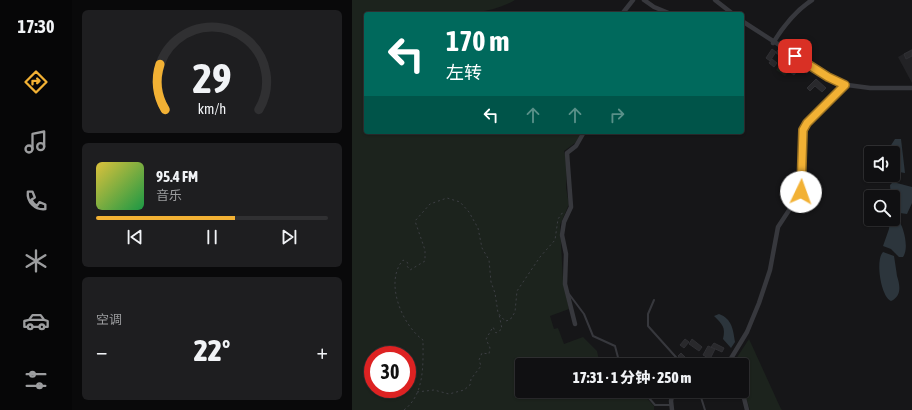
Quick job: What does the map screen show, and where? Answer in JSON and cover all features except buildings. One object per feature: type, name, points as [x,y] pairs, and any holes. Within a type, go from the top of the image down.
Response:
[{"type":"street","points":[[624,12],[633,0]]},
{"type":"street","points":[[644,0],[658,10],[664,12]]},
{"type":"street","points":[[715,0],[730,12]]},
{"type":"street","points":[[774,43],[782,28],[796,12],[812,0]]},
{"type":"street","points":[[744,23],[748,27],[828,77],[845,85],[870,88],[912,88]]},
{"type":"street","points":[[732,358],[747,332],[759,303],[770,270],[778,227],[801,192],[803,130],[807,123],[845,85]]},
{"type":"street","points":[[575,324],[566,285],[566,256],[562,229],[571,207],[567,153],[576,146],[583,134]]},
{"type":"street","points":[[744,398],[747,410]]},
{"type":"lane","points":[[566,285],[570,295],[584,314],[593,336],[615,346],[618,358]]},
{"type":"lane","points":[[654,300],[648,314],[648,326],[677,358]]},
{"type":"lane","points":[[649,398],[655,405],[672,407]]},
{"type":"lane","points":[[702,398],[706,410]]},
{"type":"path","points":[[404,410],[413,404],[417,392],[423,375],[423,340],[417,336],[399,310],[395,289],[398,266],[403,260],[408,263],[407,266],[410,270],[425,261],[426,250],[415,220],[430,204],[447,198],[460,202],[469,212],[478,228],[482,248],[489,260],[491,282],[495,293],[502,329],[496,333],[493,327],[489,333],[486,339],[490,348],[489,354],[482,353],[479,360],[481,366],[471,379],[470,385],[464,390],[449,394],[434,390],[417,392]]},
{"type":"path","points":[[498,313],[505,321],[510,320],[514,312],[517,292],[540,257],[555,240],[558,219],[563,212]]},
{"type":"shaded area","points":[[352,0],[515,0],[500,7],[476,12],[364,12],[364,134],[581,134],[575,143],[564,151],[567,163],[566,188],[569,204],[560,225],[563,280],[569,309],[550,316],[554,329],[558,328],[564,344],[583,337],[597,351],[598,358],[515,358],[515,398],[647,398],[654,406],[654,410],[352,410]]},
{"type":"shaded area","points":[[912,49],[912,83],[898,57]]},
{"type":"shaded area","points":[[787,54],[797,61],[785,76],[776,70]]},
{"type":"shaded area","points":[[895,139],[901,139],[905,173],[900,172],[900,146],[890,146]]},
{"type":"shaded area","points":[[893,182],[912,187],[912,203],[907,214],[900,213],[900,190],[890,190],[890,185]]},
{"type":"shaded area","points":[[900,222],[906,241],[905,253],[903,257],[899,257],[891,249],[883,246],[889,226],[900,226]]},
{"type":"shaded area","points":[[883,252],[894,256],[899,283],[899,293],[895,299],[891,301],[884,293],[880,278],[879,262]]},
{"type":"shaded area","points":[[719,314],[727,319],[731,325],[735,342],[731,348],[723,339],[723,326],[714,316]]},
{"type":"shaded area","points":[[749,339],[782,410],[750,410],[746,398],[749,398],[749,358],[737,358]]},
{"type":"route","points":[[795,56],[840,84],[845,85],[804,127],[802,133],[803,182],[801,192]]}]
